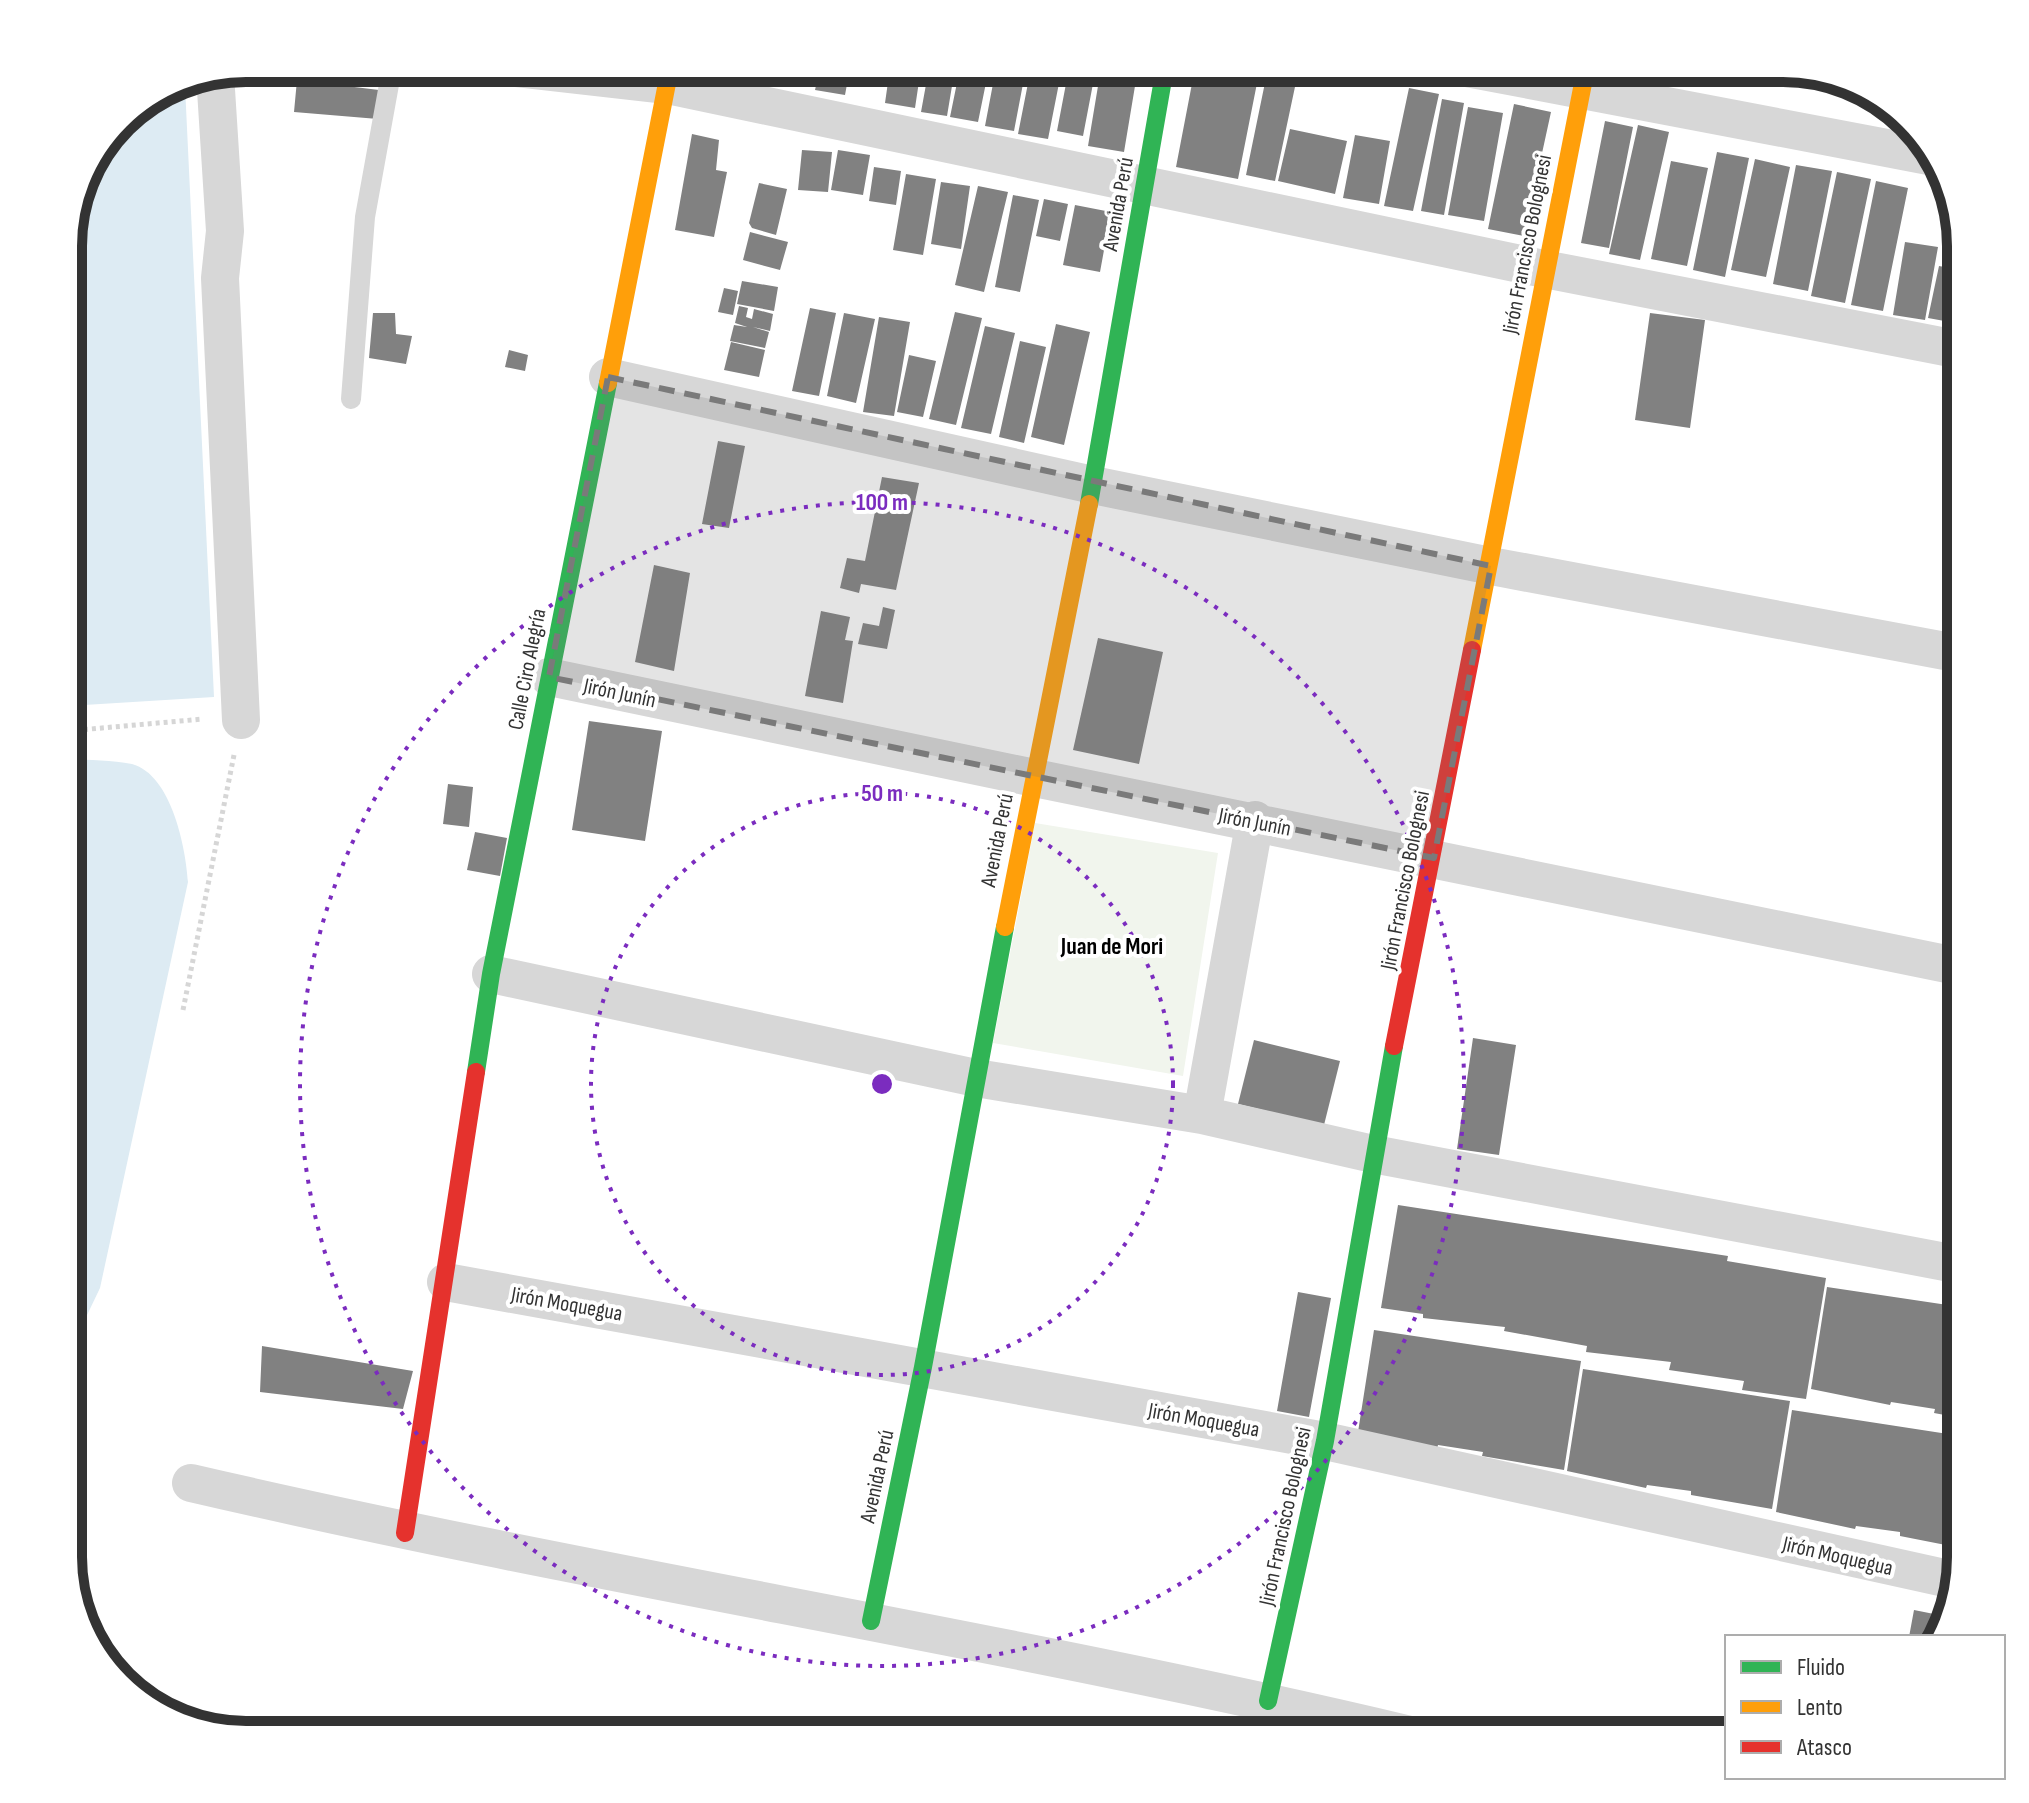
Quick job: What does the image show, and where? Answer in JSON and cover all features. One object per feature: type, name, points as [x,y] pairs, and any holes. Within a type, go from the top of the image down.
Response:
[{"type":"street","name":"Calle Ciro Alegría","points":[[405,1533],[491,974],[667,82]]},
{"type":"street","points":[[694,82],[1145,187],[1947,347]]},
{"type":"street","name":"Avenida Perú","points":[[871,1621],[923,1367],[1032,780],[1093,485],[1163,82]]},
{"type":"street","name":"Jirón Francisco Bolognesi","points":[[1268,1701],[1325,1441],[1373,1154],[1434,858],[1491,566],[1544,269],[1583,82]]},
{"type":"street","points":[[1597,82],[1918,153]]},
{"type":"street","points":[[216,85],[225,231],[220,278],[241,720]]},
{"type":"street","points":[[608,377],[1093,485],[1491,566],[1947,651]]},
{"type":"street","name":"Jirón Junín","points":[[549,677],[1032,780],[1255,820],[1947,964]]},
{"type":"street","points":[[1202,1115],[1255,820]]},
{"type":"street","points":[[491,974],[976,1078],[1202,1115],[1373,1154],[1947,1262]]},
{"type":"street","name":"Jirón Moquegua","points":[[446,1282],[1325,1441],[1946,1578]]},
{"type":"street","points":[[191,1483],[405,1533],[871,1621],[1268,1701],[1352,1721]]},
{"type":"lane","points":[[351,399],[365,217],[389,82]]},
{"type":"path","points":[[82,730],[234,717],[241,720],[183,1010]]},
{"type":"highlighted area","points":[[608,377],[1491,566],[1434,858],[549,677]]},
{"type":"shaded area","points":[[185,94],[214,697],[82,705],[83,225],[99,173],[116,146],[155,110]]},
{"type":"shaded area","points":[[82,760],[132,764],[146,771],[157,782],[167,797],[180,833],[188,882],[100,1288],[82,1326]]},
{"type":"shaded area","points":[[1035,823],[1218,853],[1183,1076],[993,1043]]},
{"type":"building","points":[[297,82],[379,90],[378,119],[294,112]]},
{"type":"building","points":[[817,82],[847,82],[845,95],[815,90]]},
{"type":"building","points":[[888,82],[919,82],[915,108],[885,103]]},
{"type":"building","points":[[926,82],[953,82],[947,116],[921,112]]},
{"type":"building","points":[[957,82],[986,82],[978,122],[950,117]]},
{"type":"building","points":[[993,82],[1023,82],[1014,131],[985,126]]},
{"type":"building","points":[[1028,82],[1059,82],[1048,139],[1018,134]]},
{"type":"building","points":[[1066,82],[1093,82],[1083,136],[1057,131]]},
{"type":"building","points":[[1099,82],[1136,82],[1124,152],[1088,146]]},
{"type":"building","points":[[1192,82],[1257,82],[1238,179],[1176,167]]},
{"type":"building","points":[[1265,82],[1296,82],[1275,181],[1246,175]]},
{"type":"building","points":[[1409,88],[1439,94],[1413,211],[1384,206]]},
{"type":"building","points":[[1442,99],[1464,103],[1444,215],[1421,211]]},
{"type":"building","points":[[1514,104],[1551,112],[1524,236],[1488,229]]},
{"type":"building","points":[[1468,107],[1503,113],[1484,221],[1448,215]]},
{"type":"building","points":[[1605,121],[1633,127],[1609,248],[1581,243]]},
{"type":"building","points":[[1638,125],[1669,132],[1640,260],[1609,254]]},
{"type":"building","points":[[1290,129],[1347,141],[1335,194],[1278,181]]},
{"type":"building","points":[[692,134],[719,140],[716,170],[727,172],[714,237],[675,230]]},
{"type":"building","points":[[1355,135],[1390,141],[1379,204],[1343,198]]},
{"type":"building","points":[[802,150],[832,152],[828,192],[798,190]]},
{"type":"building","points":[[838,150],[870,155],[863,195],[831,190]]},
{"type":"building","points":[[1717,152],[1749,158],[1725,277],[1693,270]]},
{"type":"building","points":[[1755,159],[1790,167],[1766,277],[1731,270]]},
{"type":"building","points":[[1671,161],[1708,168],[1687,266],[1651,259]]},
{"type":"building","points":[[1796,165],[1832,171],[1808,291],[1773,284]]},
{"type":"building","points":[[874,167],[901,171],[896,205],[869,201]]},
{"type":"building","points":[[1837,172],[1871,179],[1845,303],[1811,296]]},
{"type":"building","points":[[906,174],[936,179],[923,255],[893,250]]},
{"type":"building","points":[[1876,181],[1908,188],[1883,311],[1851,305]]},
{"type":"building","points":[[941,182],[970,186],[961,249],[931,244]]},
{"type":"building","points":[[759,183],[787,189],[776,235],[752,228],[749,223]]},
{"type":"building","points":[[978,186],[1008,192],[984,292],[955,285]]},
{"type":"building","points":[[1013,195],[1039,200],[1020,292],[995,287]]},
{"type":"building","points":[[1044,199],[1068,204],[1060,241],[1036,236]]},
{"type":"building","points":[[1075,205],[1111,212],[1100,272],[1063,265]]},
{"type":"building","points":[[750,232],[788,242],[780,270],[743,260]]},
{"type":"building","points":[[1905,242],[1938,247],[1925,320],[1893,315]]},
{"type":"building","points":[[1939,266],[1947,267],[1947,321],[1928,318]]},
{"type":"building","points":[[742,281],[778,287],[774,311],[737,304]]},
{"type":"building","points":[[724,288],[738,291],[733,315],[718,312]]},
{"type":"building","points":[[739,306],[748,308],[746,317],[752,319],[754,309],[773,314],[770,331],[753,327],[769,332],[765,348],[730,341],[734,325],[747,327],[735,323]]},
{"type":"building","points":[[810,308],[836,313],[819,396],[792,391]]},
{"type":"building","points":[[955,312],[982,318],[956,425],[929,419]]},
{"type":"building","points":[[373,313],[395,313],[396,334],[412,336],[406,364],[369,358]]},
{"type":"building","points":[[844,313],[875,319],[856,403],[827,396]]},
{"type":"building","points":[[1650,313],[1705,320],[1690,428],[1635,420]]},
{"type":"building","points":[[879,317],[910,322],[894,416],[863,412]]},
{"type":"building","points":[[1056,324],[1090,332],[1064,445],[1031,437]]},
{"type":"building","points":[[985,326],[1015,333],[991,434],[961,428]]},
{"type":"building","points":[[1020,341],[1046,347],[1024,443],[999,437]]},
{"type":"building","points":[[731,342],[765,350],[759,377],[724,370]]},
{"type":"building","points":[[509,350],[528,355],[525,371],[505,367]]},
{"type":"building","points":[[909,355],[936,361],[923,417],[897,412]]},
{"type":"building","points":[[718,441],[745,446],[729,528],[702,524]]},
{"type":"building","points":[[882,477],[919,483],[896,590],[861,584],[859,593],[840,588],[847,558],[865,561]]},
{"type":"building","points":[[654,565],[690,573],[674,671],[635,662]]},
{"type":"building","points":[[883,607],[895,610],[887,649],[858,644],[863,623],[879,626]]},
{"type":"building","points":[[821,611],[850,617],[845,640],[853,641],[843,703],[805,696]]},
{"type":"building","points":[[1098,638],[1163,652],[1139,764],[1073,750]]},
{"type":"building","points":[[589,721],[662,731],[645,841],[572,830]]},
{"type":"building","points":[[448,784],[473,787],[469,827],[443,824]]},
{"type":"building","points":[[475,832],[507,838],[500,876],[467,870]]},
{"type":"building","points":[[1473,1038],[1516,1045],[1499,1155],[1457,1149]]},
{"type":"building","points":[[1254,1040],[1340,1061],[1324,1125],[1238,1104]]},
{"type":"building","points":[[1398,1205],[1728,1256],[1727,1261],[1826,1278],[1806,1399],[1742,1390],[1744,1381],[1669,1370],[1671,1362],[1586,1352],[1587,1346],[1504,1331],[1505,1327],[1423,1318],[1423,1314],[1381,1308]]},
{"type":"building","points":[[1827,1287],[1947,1305],[1947,1415],[1934,1413],[1935,1409],[1891,1402],[1890,1405],[1811,1389]]},
{"type":"building","points":[[1298,1292],[1331,1298],[1309,1417],[1277,1411]]},
{"type":"building","points":[[1374,1330],[1581,1361],[1564,1470],[1482,1456],[1483,1452],[1438,1445],[1437,1449],[1358,1432]]},
{"type":"building","points":[[262,1346],[413,1371],[403,1409],[260,1392]]},
{"type":"building","points":[[1583,1369],[1790,1401],[1772,1509],[1691,1495],[1691,1491],[1647,1485],[1646,1488],[1567,1471]]},
{"type":"building","points":[[1792,1410],[1947,1434],[1947,1545],[1900,1536],[1900,1532],[1856,1526],[1855,1529],[1776,1512]]},
{"type":"building","points":[[1914,1610],[1937,1615],[1927,1635],[1909,1635]]},
{"type":"traffic: fast","points":[[1089,504],[1163,82]]},
{"type":"traffic: fast","points":[[476,1072],[491,974],[608,383]]},
{"type":"traffic: fast","points":[[871,1621],[923,1367],[1005,927]]},
{"type":"traffic: fast","points":[[1268,1701],[1325,1441],[1394,1046]]},
{"type":"traffic: slow","points":[[608,383],[667,82]]},
{"type":"traffic: slow","points":[[1472,650],[1583,82]]},
{"type":"traffic: slow","points":[[1005,927],[1089,504]]},
{"type":"traffic: jam","points":[[1394,1046],[1472,650]]},
{"type":"traffic: jam","points":[[405,1533],[476,1072]]},
{"type":"district","name":"Juan de Mori","points":[[1112,946]]}]
